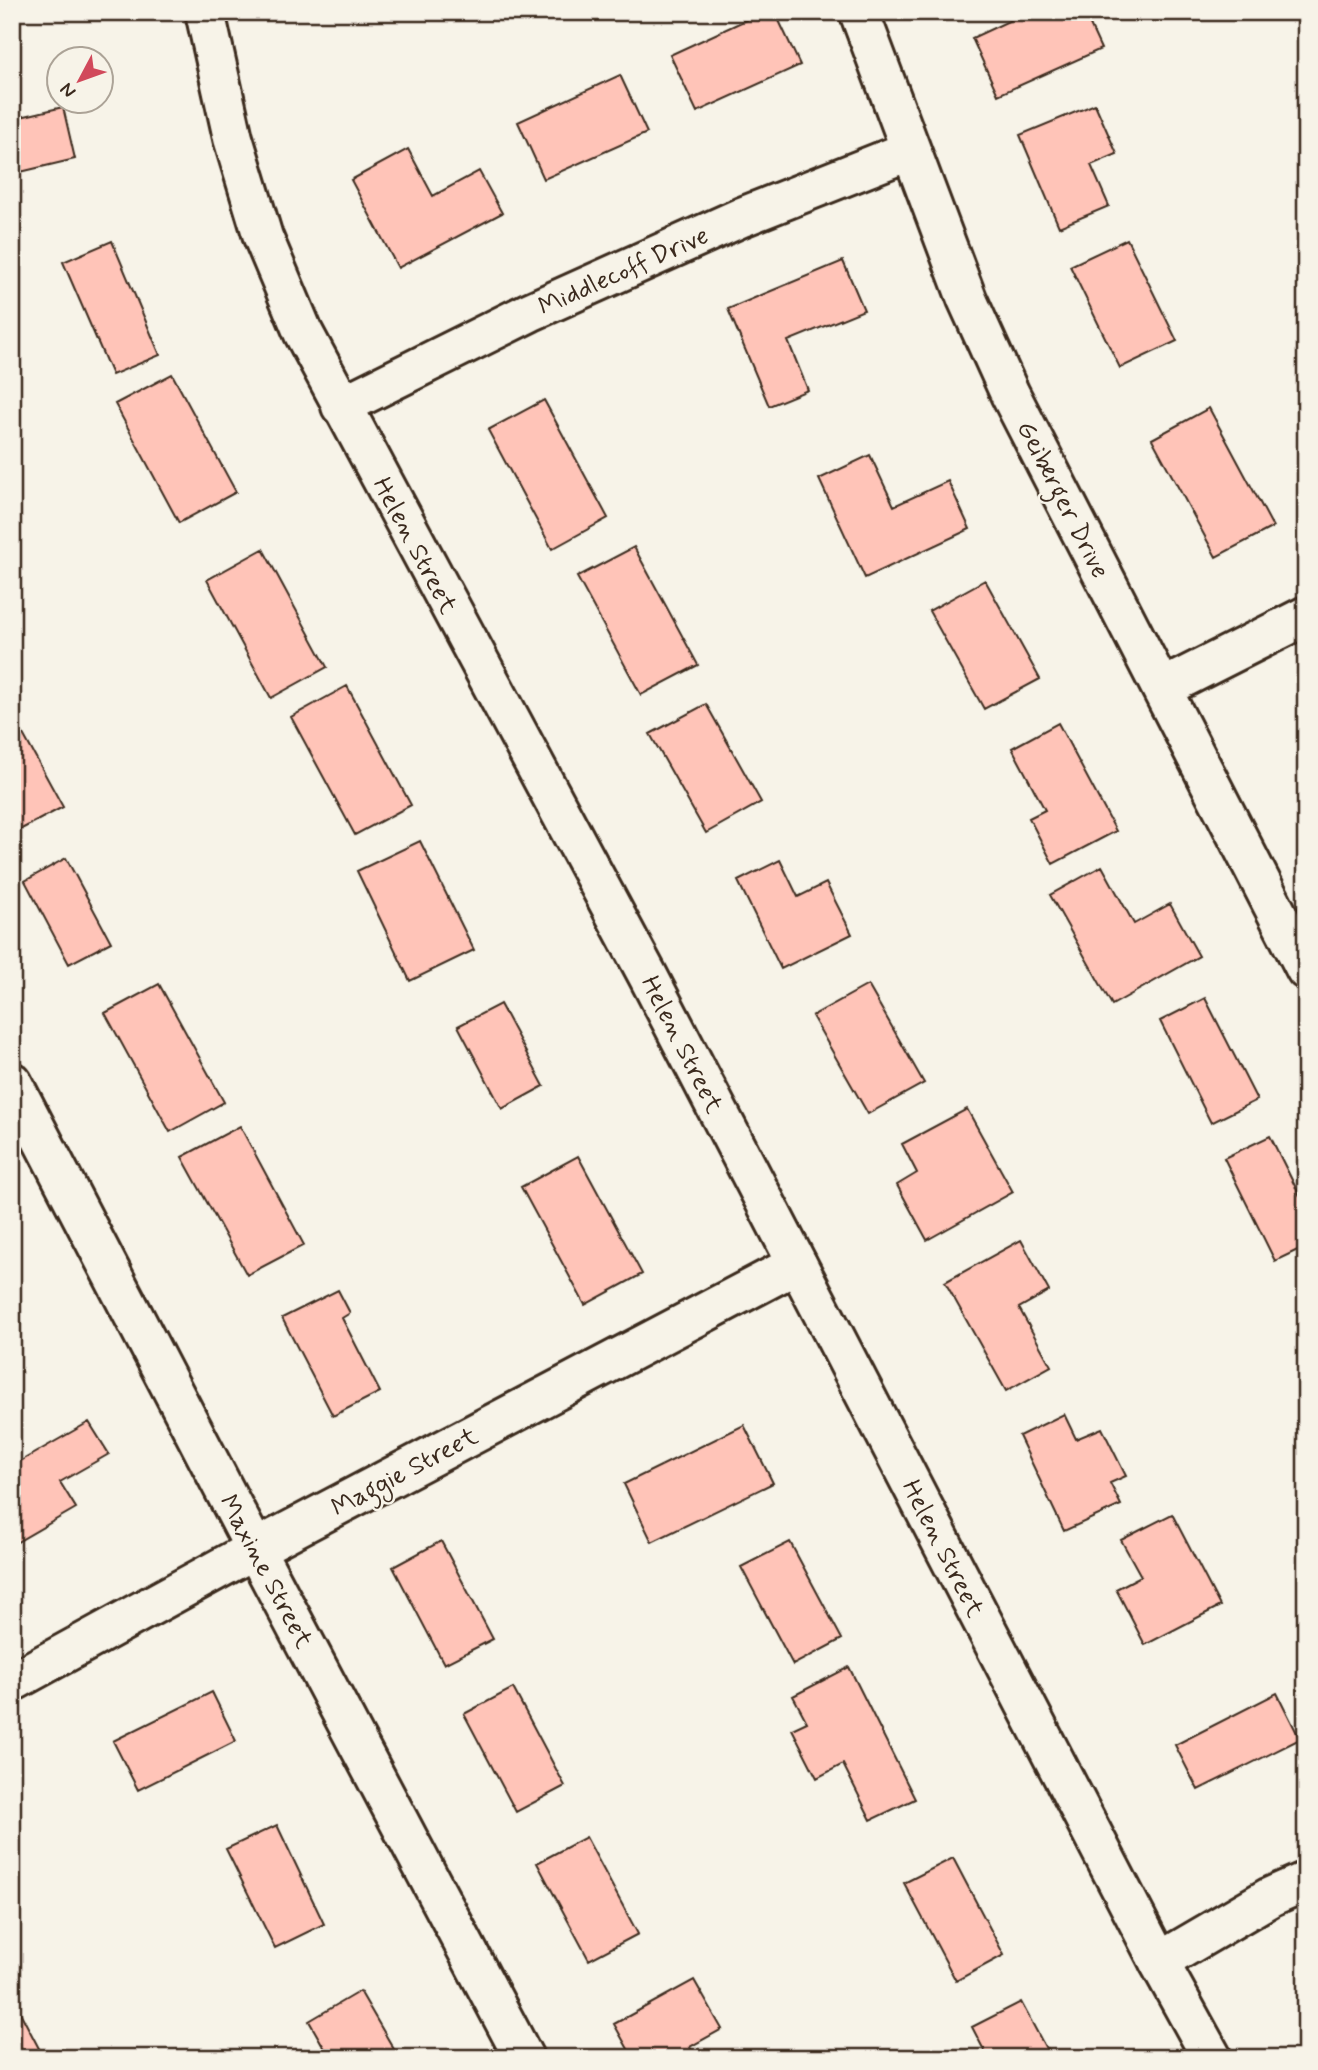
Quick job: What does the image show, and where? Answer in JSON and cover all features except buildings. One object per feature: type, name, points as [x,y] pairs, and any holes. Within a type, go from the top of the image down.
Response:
[{"type":"street","name":"Helen Street","points":[[205,12],[233,138],[263,237],[303,332],[648,976],[1159,1962],[1212,2058]]},
{"type":"street","name":"Geiberger Drive","points":[[859,12],[967,299],[1010,394],[1306,970]]},
{"type":"street","name":"Middlecoff Drive","points":[[341,406],[530,312],[742,217],[911,150]]},
{"type":"street","points":[[1163,688],[1306,617]]},
{"type":"street","name":"Maxine Street","points":[[12,1082],[524,2058]]},
{"type":"street","name":"Maggie Street","points":[[12,1682],[255,1549],[797,1264]]},
{"type":"street","points":[[1159,1962],[1270,1897],[1306,1881]]}]
